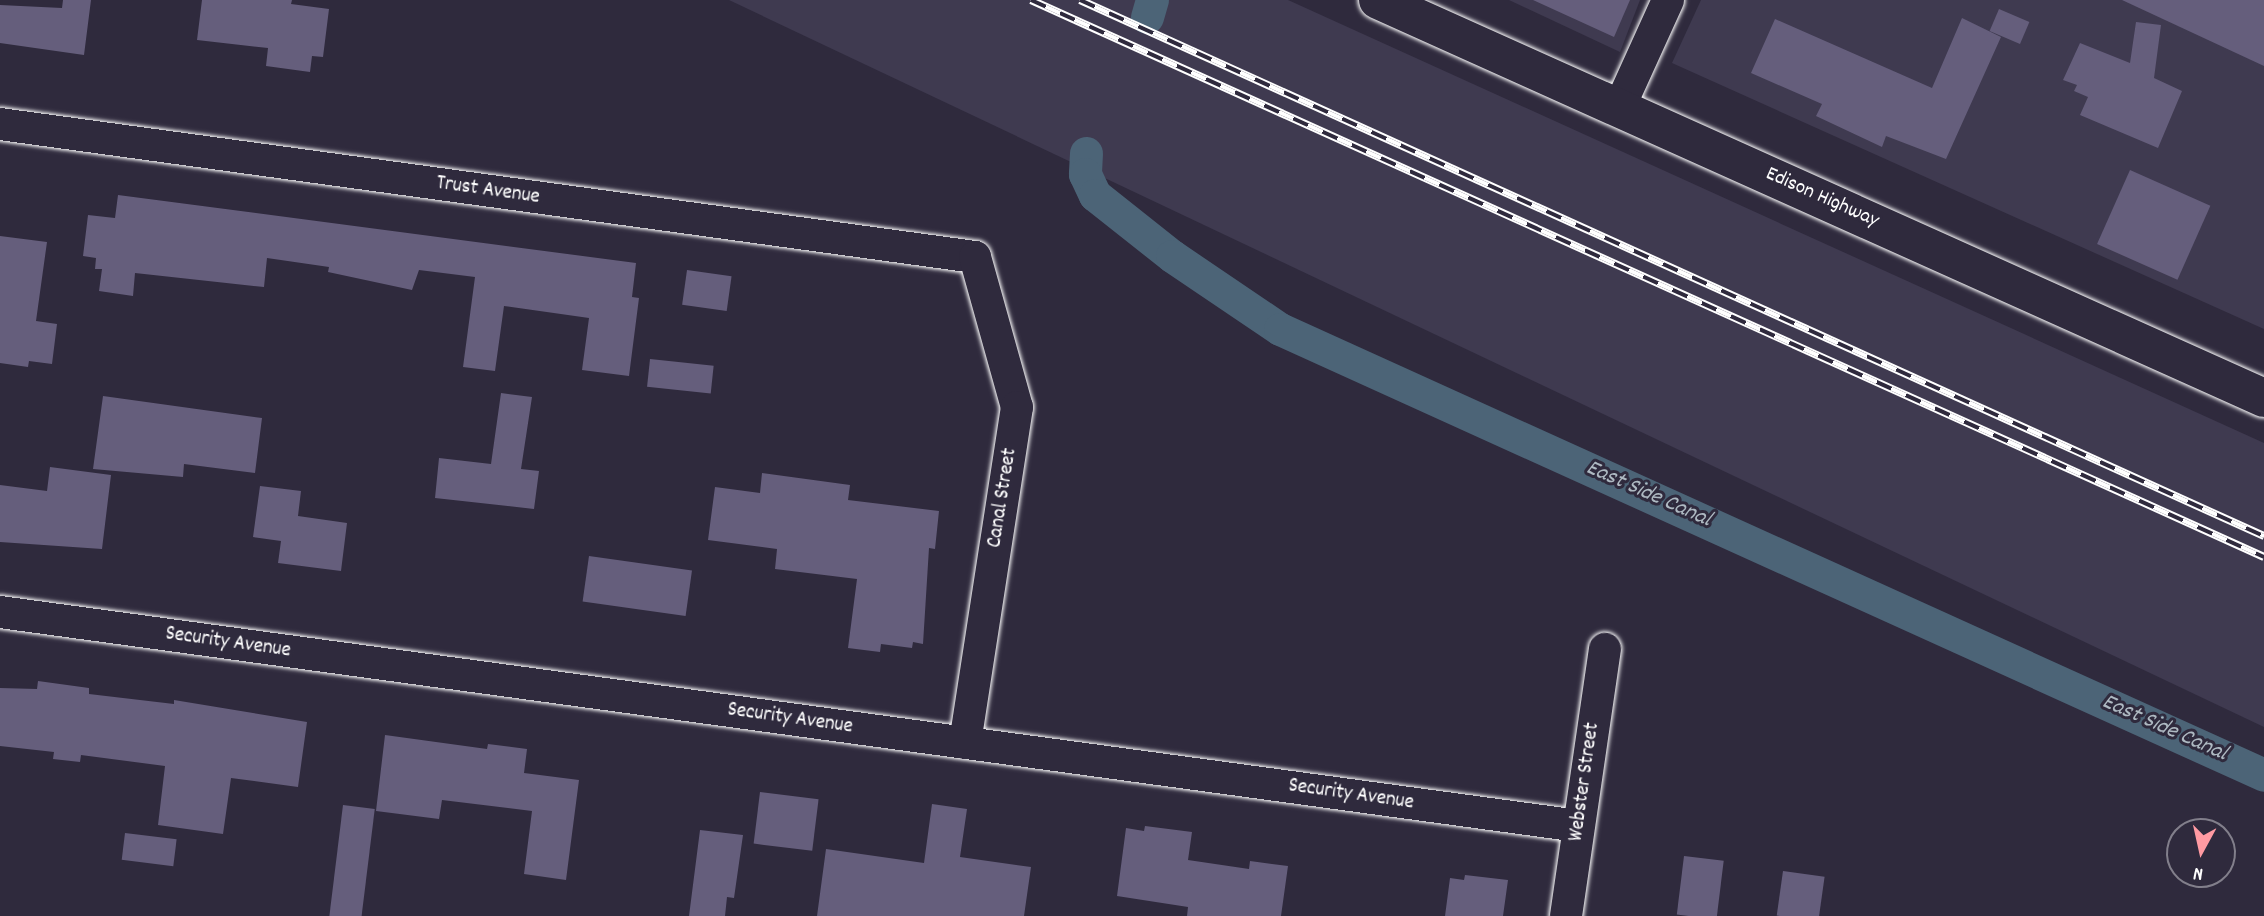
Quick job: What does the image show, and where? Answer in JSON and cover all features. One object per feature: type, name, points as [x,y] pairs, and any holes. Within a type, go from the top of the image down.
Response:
[{"type":"main road","name":"Edison Highway","points":[[1378,0],[1620,106],[2264,398]]},
{"type":"street","points":[[1620,106],[1668,0]]},
{"type":"street","name":"Trust Avenue","points":[[0,124],[975,257]]},
{"type":"street","name":"Canal Street","points":[[965,743],[1017,407],[975,257]]},
{"type":"street","name":"Security Avenue","points":[[0,612],[1579,826]]},
{"type":"street","name":"Webster Street","points":[[1566,916],[1605,649]]},
{"type":"shaded area","points":[[729,0],[1288,0],[2264,443],[2264,727]]},
{"type":"shaded area","points":[[1509,0],[1640,0],[1620,52]]},
{"type":"shaded area","points":[[1701,0],[2264,0],[2264,329],[1672,63]]},
{"type":"building","points":[[63,0],[91,0],[84,55],[0,43],[0,5],[62,8]]},
{"type":"building","points":[[202,0],[292,0],[291,4],[329,9],[323,57],[312,56],[310,72],[266,66],[268,48],[197,40]]},
{"type":"building","points":[[1533,0],[1630,0],[1614,37]]},
{"type":"building","points":[[2122,0],[2264,0],[2264,66]]},
{"type":"building","points":[[1999,9],[2029,22],[2020,44],[1990,31]]},
{"type":"building","points":[[1962,18],[2001,37],[1946,159],[1886,136],[1882,147],[1816,116],[1822,104],[1751,73],[1775,19],[1932,88]]},
{"type":"building","points":[[2136,22],[2161,25],[2154,78],[2182,91],[2158,148],[2080,115],[2088,97],[2074,91],[2077,85],[2063,80],[2080,43],[2130,63]]},
{"type":"building","points":[[2130,170],[2210,206],[2177,280],[2097,244]]},
{"type":"building","points":[[118,195],[636,263],[632,297],[639,298],[629,376],[582,370],[589,318],[504,306],[495,371],[463,367],[475,277],[419,270],[412,290],[328,272],[329,267],[267,258],[264,287],[135,273],[133,296],[99,291],[102,269],[95,269],[96,258],[83,256],[88,215],[115,218]]},
{"type":"building","points":[[0,236],[47,242],[36,321],[57,324],[52,364],[29,361],[28,367],[0,363]]},
{"type":"building","points":[[687,270],[732,276],[727,311],[682,305]]},
{"type":"building","points":[[650,359],[714,366],[711,394],[647,387]]},
{"type":"building","points":[[501,393],[532,397],[521,469],[539,471],[534,509],[435,498],[439,458],[491,464]]},
{"type":"building","points":[[103,396],[262,418],[255,473],[184,464],[183,477],[93,469]]},
{"type":"building","points":[[50,467],[111,475],[102,549],[0,542],[0,485],[47,491]]},
{"type":"building","points":[[762,473],[850,485],[848,500],[939,511],[935,549],[929,548],[923,644],[913,642],[912,648],[881,644],[880,652],[848,648],[857,579],[775,569],[777,549],[708,540],[715,487],[760,493]]},
{"type":"building","points":[[260,486],[301,491],[298,516],[347,523],[341,571],[278,563],[281,541],[253,537]]},
{"type":"building","points":[[589,556],[692,570],[686,616],[583,602]]},
{"type":"building","points":[[38,681],[89,688],[89,694],[174,704],[174,700],[307,722],[298,787],[231,778],[223,834],[158,825],[165,766],[81,755],[80,762],[53,759],[54,752],[0,746],[0,688],[37,689]]},
{"type":"building","points":[[385,735],[487,749],[488,744],[527,749],[524,773],[579,780],[566,880],[524,874],[532,811],[442,800],[439,819],[376,811]]},
{"type":"building","points":[[760,792],[819,799],[812,851],[754,844]]},
{"type":"building","points":[[932,804],[967,809],[960,857],[1031,867],[1024,916],[817,916],[826,849],[924,863]]},
{"type":"building","points":[[343,805],[375,809],[362,916],[329,916]]},
{"type":"building","points":[[1145,826],[1192,832],[1188,860],[1249,869],[1250,861],[1288,866],[1281,916],[1187,916],[1188,907],[1117,896],[1126,828],[1144,831]]},
{"type":"building","points":[[700,830],[743,835],[734,898],[727,897],[725,916],[689,916]]},
{"type":"building","points":[[125,833],[177,839],[173,866],[122,860]]},
{"type":"building","points":[[1684,856],[1724,861],[1717,916],[1677,915]]},
{"type":"building","points":[[1783,871],[1825,877],[1819,916],[1777,916]]},
{"type":"building","points":[[1465,875],[1508,880],[1503,916],[1445,916],[1450,878],[1464,880]]},
{"type":"waterway","name":"East Side Canal","points":[[1147,17],[1152,0]]},
{"type":"waterway","name":"East Side Canal","points":[[1086,153],[1085,174],[1095,195],[1172,256],[1280,329],[2264,775]]},
{"type":"railway","points":[[1031,0],[2264,557]]},
{"type":"railway","points":[[1080,0],[2264,536]]}]
